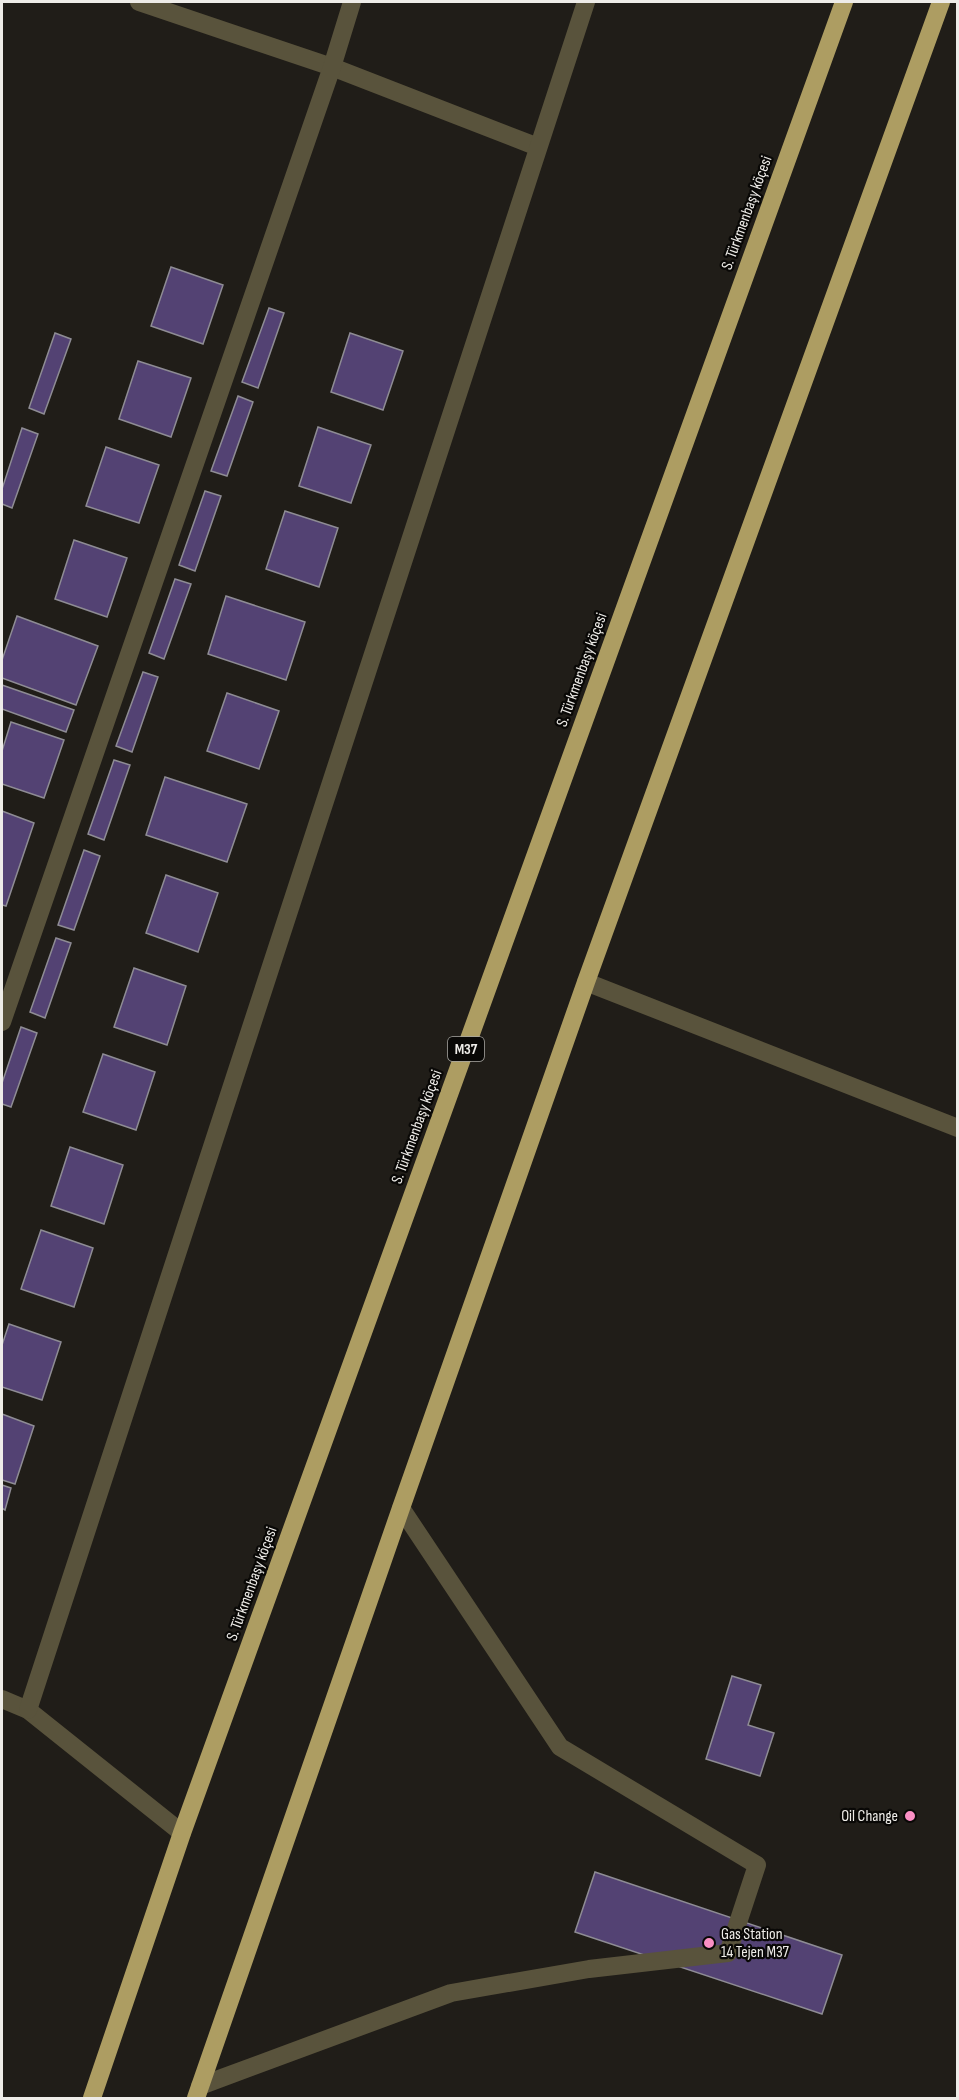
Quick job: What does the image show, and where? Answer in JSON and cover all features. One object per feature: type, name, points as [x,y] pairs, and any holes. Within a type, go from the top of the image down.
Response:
[{"type":"highway","name":"S. Türkmenbaşy köçesi","points":[[92,2098],[183,1833],[844,2]]},
{"type":"highway","points":[[198,2092],[400,1508],[586,981],[941,2]]},
{"type":"street","points":[[139,2],[332,67],[538,147]]},
{"type":"street","points":[[2,1022],[332,67],[352,2]]},
{"type":"street","points":[[28,1710],[586,2]]},
{"type":"street","points":[[586,981],[957,1128]]},
{"type":"street","points":[[198,2092],[451,1993],[589,1969],[728,1953],[757,1865],[560,1747],[400,1508]]},
{"type":"street","points":[[2,1699],[28,1710],[183,1833]]},
{"type":"building","points":[[171,267],[223,285],[203,344],[151,326]]},
{"type":"building","points":[[269,308],[284,313],[258,388],[242,382]]},
{"type":"building","points":[[55,333],[71,339],[44,414],[29,408]]},
{"type":"building","points":[[350,333],[403,351],[383,410],[331,392]]},
{"type":"building","points":[[138,361],[191,378],[171,437],[119,419]]},
{"type":"building","points":[[238,396],[253,402],[227,476],[211,471]]},
{"type":"building","points":[[318,427],[371,445],[351,503],[299,486]]},
{"type":"building","points":[[22,428],[38,434],[12,508],[2,504],[2,489]]},
{"type":"building","points":[[106,447],[159,465],[139,523],[86,506]]},
{"type":"building","points":[[205,491],[221,496],[195,571],[179,565]]},
{"type":"building","points":[[285,511],[338,528],[319,587],[266,569]]},
{"type":"building","points":[[74,540],[127,558],[107,617],[55,599]]},
{"type":"building","points":[[175,579],[191,584],[164,659],[149,653]]},
{"type":"building","points":[[226,596],[305,622],[286,680],[208,654]]},
{"type":"building","points":[[17,616],[98,646],[76,705],[2,678],[2,660]]},
{"type":"building","points":[[143,672],[158,677],[132,752],[116,746]]},
{"type":"building","points":[[2,685],[74,710],[66,732],[2,709]]},
{"type":"building","points":[[227,693],[279,711],[259,769],[207,751]]},
{"type":"building","points":[[11,722],[64,740],[44,798],[2,784],[2,751]]},
{"type":"building","points":[[114,760],[130,765],[104,840],[88,834]]},
{"type":"building","points":[[165,777],[247,804],[227,862],[146,835]]},
{"type":"building","points":[[2,811],[34,823],[6,906],[2,905]]},
{"type":"building","points":[[84,850],[100,856],[74,930],[58,925]]},
{"type":"building","points":[[166,875],[218,893],[198,952],[146,933]]},
{"type":"building","points":[[56,938],[71,943],[45,1018],[30,1012]]},
{"type":"building","points":[[134,968],[186,986],[167,1045],[114,1027]]},
{"type":"building","points":[[21,1027],[37,1033],[11,1107],[2,1104],[2,1083]]},
{"type":"building","points":[[103,1054],[155,1072],[136,1130],[83,1112]]},
{"type":"building","points":[[70,1147],[123,1165],[104,1224],[51,1206]]},
{"type":"building","points":[[41,1230],[93,1248],[74,1307],[21,1289]]},
{"type":"building","points":[[9,1324],[61,1342],[42,1400],[2,1387],[2,1345]]},
{"type":"building","points":[[2,1414],[34,1426],[15,1484],[2,1480]]},
{"type":"building","points":[[2,1485],[11,1488],[5,1510],[2,1508]]},
{"type":"building","points":[[732,1676],[761,1685],[748,1725],[774,1733],[760,1776],[706,1759]]},
{"type":"building","name":"Gas Station 14 Tejen M37","points":[[595,1872],[842,1955],[822,2014],[575,1932]]},
{"type":"place","name":"Oil Change","points":[[910,1816]]},
{"type":"place","name":"Gas Station 14 Tejen M37","points":[[709,1943]]}]
